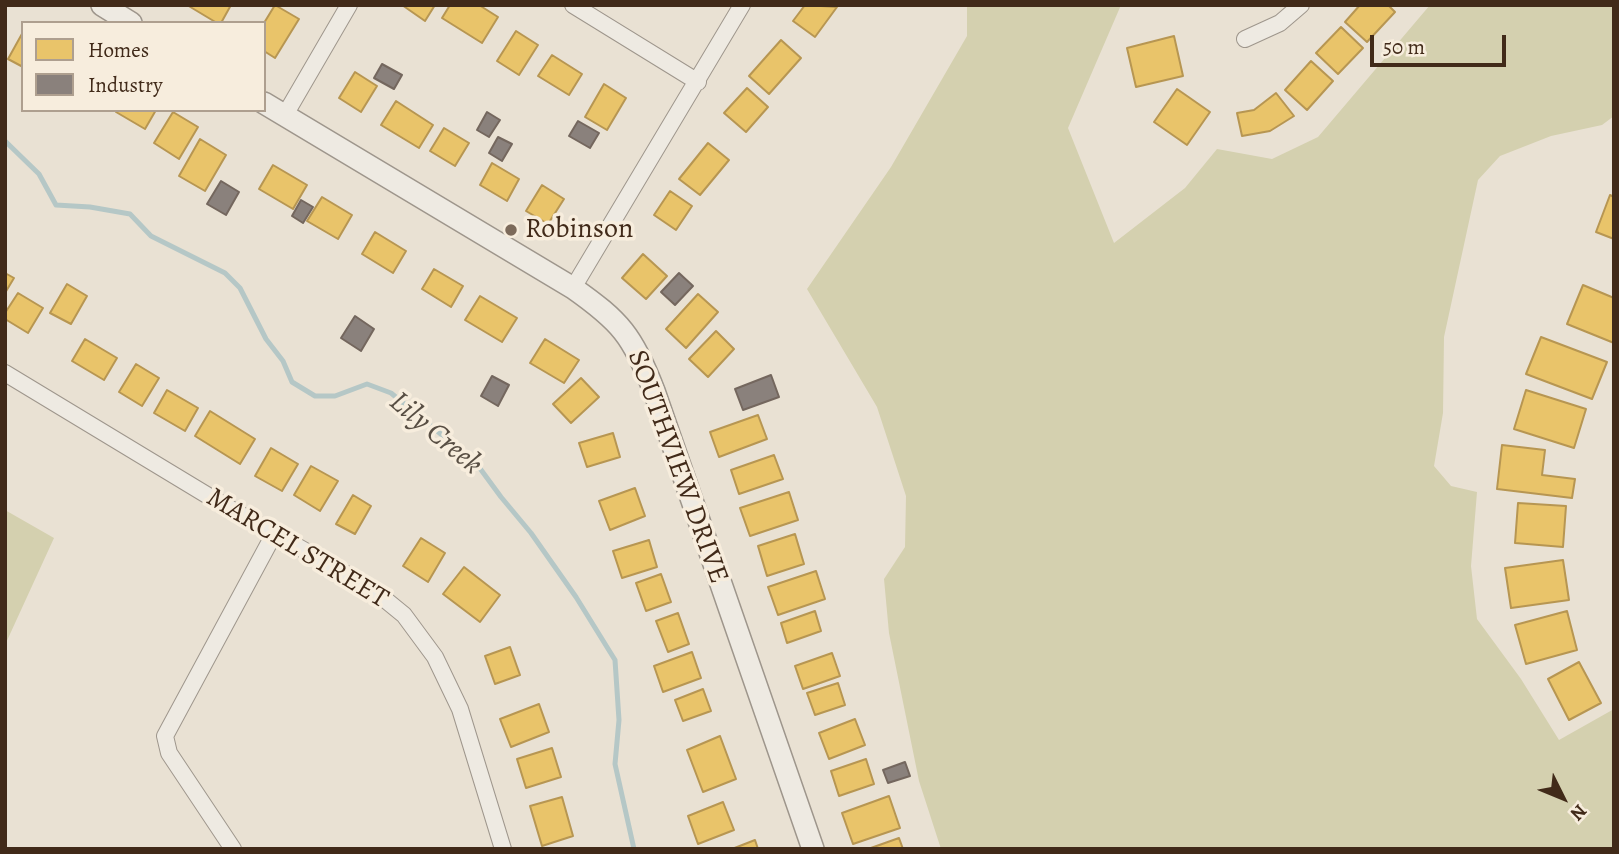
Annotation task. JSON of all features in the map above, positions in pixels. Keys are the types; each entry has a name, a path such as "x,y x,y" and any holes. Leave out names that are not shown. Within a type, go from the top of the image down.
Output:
{"street":[{"path":"102,5 128,21"},
{"path":"285,115 349,5"},
{"path":"573,5 698,82"},
{"path":"573,288 742,5"},
{"path":"1245,39 1280,23 1301,5"},
{"name":"SOUTHVIEW DRIVE","path":"266,104 573,288 599,306 624,330 643,360 813,849"},
{"name":"MARCEL STREET","path":"5,373 274,534 371,587 389,601 417,631 435,657 460,709 503,849"},
{"path":"233,849 169,753 165,736 274,534"}],"shaded area":[{"path":"967,5 1121,5 1068,128 1114,243 1185,188 1217,149 1272,159 1318,137 1430,5 1614,5 1614,116 1602,125 1551,136 1500,156 1478,180 1444,337 1443,413 1434,466 1451,486 1477,492 1471,566 1477,619 1521,679 1559,740 1614,709 1614,849 941,849 919,781 889,633 884,579 905,547 906,496 877,407 807,289 891,167 967,36"},
{"path":"5,510 54,538 5,645"}],"building: Homes":[{"path":"187,5 231,5 222,21 214,21"},
{"path":"275,5 299,19 275,58 266,52 265,21"},
{"path":"402,5 435,5 425,21"},
{"path":"450,5 479,5 498,17 482,43 442,18"},
{"path":"805,5 837,7 815,37 793,21"},
{"path":"1360,5 1388,5 1395,12 1367,42 1345,22"},
{"path":"1341,27 1363,48 1338,74 1316,53"},
{"path":"516,31 538,45 519,75 497,61"},
{"path":"21,36 21,66 8,59"},
{"path":"1174,36 1183,76 1136,87 1127,48"},
{"path":"781,40 801,58 769,94 749,76"},
{"path":"552,55 582,74 569,95 538,76"},
{"path":"1311,61 1333,81 1307,110 1285,90"},
{"path":"355,72 377,86 361,112 339,98"},
{"path":"604,84 626,98 607,130 585,117"},
{"path":"747,88 768,107 746,132 724,113"},
{"path":"1177,89 1210,112 1187,145 1154,122"},
{"path":"1276,93 1294,116 1270,131 1242,136 1237,113 1254,110"},
{"path":"396,101 433,125 419,148 381,125"},
{"path":"116,112 155,112 145,129"},
{"path":"173,112 198,127 179,159 154,143"},
{"path":"444,128 469,143 455,166 430,151"},
{"path":"200,139 226,155 205,191 179,176"},
{"path":"708,143 729,160 700,195 679,179"},
{"path":"492,163 519,179 507,201 480,185"},
{"path":"273,165 307,185 293,209 259,189"},
{"path":"542,185 564,199 548,224 526,211"},
{"path":"670,191 692,206 676,230 654,215"},
{"path":"1610,195 1614,197 1614,239 1596,232"},
{"path":"322,197 352,215 338,239 307,221"},
{"path":"375,232 406,251 393,273 362,254"},
{"path":"643,254 667,276 646,299 622,278"},
{"path":"434,269 463,286 451,307 422,289"},
{"path":"5,273 14,278 5,293"},
{"path":"67,284 87,296 71,324 50,313"},
{"path":"1583,285 1614,298 1614,343 1567,324"},
{"path":"18,293 43,308 28,333 5,319 5,313"},
{"path":"698,294 718,312 686,348 666,329"},
{"path":"480,296 517,318 502,342 465,320"},
{"path":"716,331 734,349 708,377 689,359"},
{"path":"1541,337 1607,362 1592,399 1526,374"},
{"path":"85,339 117,358 104,380 72,361"},
{"path":"545,339 579,360 564,383 530,363"},
{"path":"136,364 159,378 142,406 119,392"},
{"path":"581,378 599,397 571,423 553,404"},
{"path":"167,390 198,408 185,431 154,413"},
{"path":"1526,390 1586,409 1574,448 1514,429"},
{"path":"210,411 255,439 240,464 195,436"},
{"path":"758,415 767,439 719,457 710,432"},
{"path":"613,433 620,457 587,467 579,443"},
{"path":"1502,445 1545,450 1542,475 1575,479 1572,498 1497,489"},
{"path":"271,448 298,464 282,491 255,476"},
{"path":"774,455 783,479 739,494 731,470"},
{"path":"311,466 338,481 320,511 294,495"},
{"path":"635,488 645,516 610,530 599,501"},
{"path":"789,492 798,520 750,536 740,508"},
{"path":"353,495 371,506 355,534 336,524"},
{"path":"1518,503 1566,506 1563,547 1515,543"},
{"path":"795,534 804,564 767,576 758,546"},
{"path":"421,538 445,553 428,582 403,566"},
{"path":"649,540 657,567 622,578 613,551"},
{"path":"1563,560 1569,600 1511,608 1505,568"},
{"path":"464,567 500,595 480,622 443,594"},
{"path":"816,571 825,599 778,615 768,587"},
{"path":"661,574 671,602 646,611 636,583"},
{"path":"815,611 821,631 787,643 781,623"},
{"path":"1567,611 1577,650 1526,664 1515,625"},
{"path":"678,613 689,644 668,652 656,621"},
{"path":"510,647 520,675 495,684 485,656"},
{"path":"692,652 701,678 663,692 654,666"},
{"path":"832,653 840,676 803,689 795,666"},
{"path":"1579,662 1601,703 1569,720 1548,679"},
{"path":"838,683 845,705 815,715 807,693"},
{"path":"703,689 711,711 683,721 675,700"},
{"path":"539,704 549,732 511,747 500,719"},
{"path":"855,719 865,745 829,759 819,733"},
{"path":"720,736 736,779 703,792 687,750"},
{"path":"552,748 561,777 526,788 517,759"},
{"path":"866,759 874,784 839,796 831,771"},
{"path":"889,796 900,828 853,844 842,813"},
{"path":"562,797 573,836 542,846 530,806"},
{"path":"723,802 734,830 698,844 688,816"},
{"path":"899,838 903,849 868,849"},
{"path":"755,840 758,849 732,849"}],"building: Industry":[{"path":"382,64 402,75 394,89 374,78"},
{"path":"487,112 500,120 489,137 477,130"},
{"path":"578,121 599,133 590,148 569,136"},
{"path":"498,137 512,144 502,161 489,153"},
{"path":"221,181 239,192 226,215 207,204"},
{"path":"301,200 313,207 303,223 292,216"},
{"path":"679,273 693,286 675,305 661,292"},
{"path":"355,316 374,329 361,351 341,338"},
{"path":"771,375 779,397 743,410 735,389"},
{"path":"492,376 509,385 498,406 481,396"},
{"path":"905,762 910,776 888,783 883,770"}],"waterway":[{"name":"Lily Creek","path":"5,141 39,174 56,205 90,207 130,214 151,236 225,273 240,288 266,339 283,361 292,382 315,396 335,396 367,384 391,393 476,463 531,533 576,597 615,660 619,720 615,764 634,849"}],"place":[{"name":"Robinson","path":"511,230"}]}
